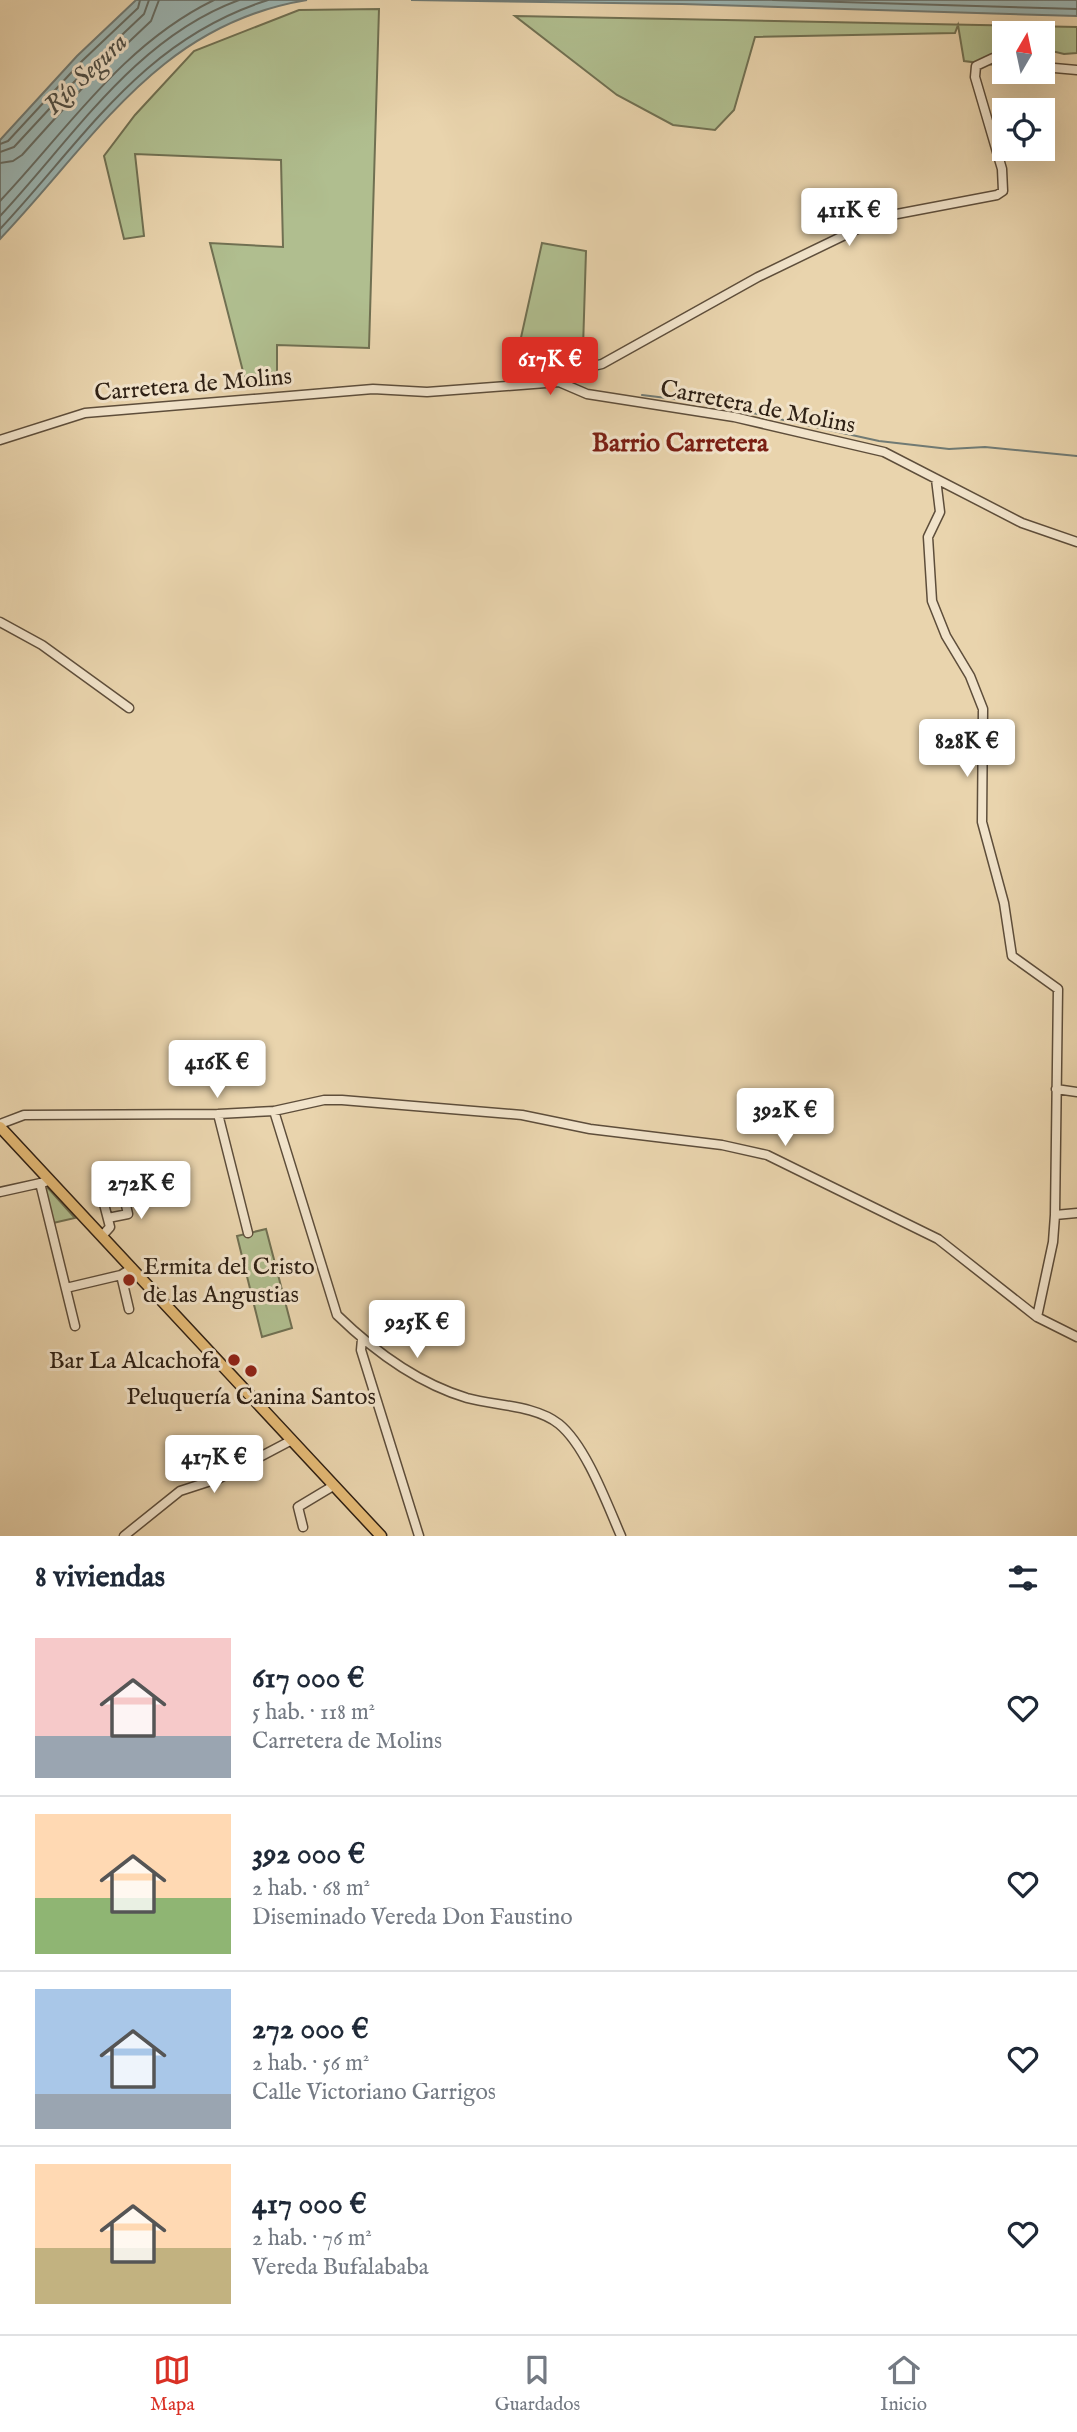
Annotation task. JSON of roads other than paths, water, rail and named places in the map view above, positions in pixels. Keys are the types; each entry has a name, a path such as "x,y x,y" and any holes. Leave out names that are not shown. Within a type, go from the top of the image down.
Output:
{"main road":[{"path":"0,1126 45,1182 102,1236 381,1536"}],"street":[{"path":"559,382 576,370 601,364 758,277 874,221 897,214 998,195 1003,191 1002,169 975,77 976,66 982,61 992,61"},
{"path":"1055,68 1077,70"},
{"name":"Carretera de Molins","path":"0,440 85,412 373,389 427,392 559,382 601,397 724,415 884,452 1022,523 1077,542"},
{"path":"936,479 940,512 928,537 932,601 946,636 970,676 983,709 982,822 1004,903 1012,956 1058,989 1055,1215 1053,1242 1037,1317"},
{"path":"0,622 42,645 129,708"},
{"path":"1056,1089 1077,1092"},
{"path":"0,1126 12,1118 35,1115 218,1114 274,1111 324,1100 442,1107 722,1144 767,1155 938,1239 1037,1317 1077,1337"},
{"path":"274,1111 304,1198 337,1315 362,1339 439,1388 528,1411 558,1424 577,1446 621,1536"},
{"path":"218,1114 248,1233"},
{"path":"0,1192 45,1182 75,1326"},
{"path":"108,1219 128,1214 123,1192"},
{"path":"102,1236 110,1227 104,1204"},
{"path":"1055,1215 1077,1213"},
{"path":"66,1288 121,1275 132,1268"},
{"path":"121,1275 129,1309"},
{"path":"362,1339 360,1350 419,1536"},
{"path":"124,1536 180,1491 220,1478 292,1440"},
{"path":"303,1527 298,1507 333,1486"}],"water":[{"name":"Río Segura","path":"136,0 307,0 255,13 210,33 170,60 100,125 0,239 0,140 77,56"},
{"path":"411,0 1077,0 1077,16 682,4"}],"waterway":[{"path":"642,395 707,403 879,441 949,449 985,447 1077,456"}],"place":[{"name":"Ermita del Cristo de las Angustias","path":"129,1280"},
{"name":"Bar La Alcachofa","path":"234,1360"},
{"name":"Peluquería Canina Santos","path":"251,1371"}],"district":[{"name":"Barrio Carretera","path":"680,442"}]}
